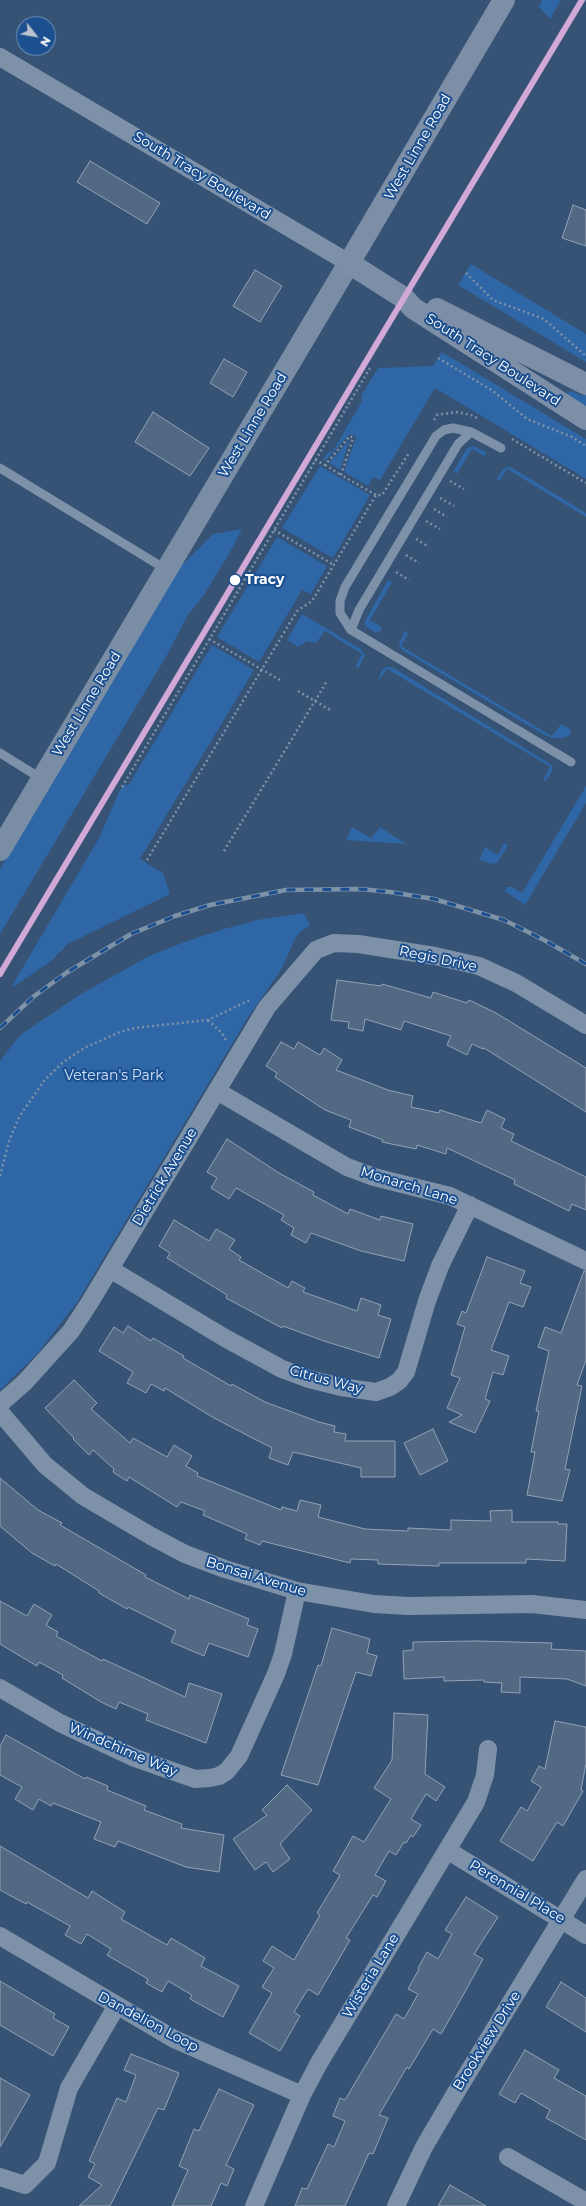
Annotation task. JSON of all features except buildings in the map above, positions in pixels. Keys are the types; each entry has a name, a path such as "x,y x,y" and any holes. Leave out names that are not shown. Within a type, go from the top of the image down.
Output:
{"main road":[{"name":"West Linne Road","path":"349,263 504,0"},
{"name":"South Tracy Boulevard","path":"349,263 404,298 413,308 539,391 586,419"},
{"name":"South Tracy Boulevard","path":"404,298 420,301 586,384"}],"street":[{"name":"South Tracy Boulevard","path":"0,57 349,263"},
{"name":"West Linne Road","path":"0,850 349,263"},
{"name":"Regis Drive","path":"324,946 334,943 358,944 435,956 479,966 516,983 586,1025"},
{"name":"Dietrick Avenue","path":"0,1404 25,1382 71,1331 110,1269 274,996 309,957 324,946"},
{"name":"Monarch Lane","path":"217,1090 347,1167 374,1177 450,1196 586,1261"},
{"name":"Citrus Way","path":"110,1269 225,1338 282,1369 308,1379 341,1387 376,1392 390,1387 399,1381 406,1372 437,1273 470,1205"},
{"name":"Bonsai Avenue","path":"0,1412 45,1465 83,1496 185,1554 232,1572 297,1592 374,1604 408,1606 532,1604 586,1610"},
{"name":"Windchime Way","path":"0,1688 60,1723 135,1758 195,1779 219,1776 227,1771 239,1756 276,1674 283,1654 297,1592"},
{"name":"Wisteria Lane","path":"254,2206 302,2095 476,1802 485,1775 488,1748"},
{"name":"Perennial Place","path":"447,1850 586,1935"},
{"name":"Brookview Drive","path":"396,2206 436,2125 586,1879"},
{"name":"Dandelion Loop","path":"0,1936 116,2007 174,2039 278,2083 302,2095"},
{"path":"0,2178 25,2185 47,2163 68,2088 116,2007"},
{"path":"508,2157 586,2202"}],"lane":[{"path":"502,448 471,432 453,428 444,430 433,441 345,587 340,601 340,613 351,630 571,762"},
{"path":"351,630 359,610 454,450 464,437 471,432"},
{"path":"0,468 167,570"},
{"path":"0,753 42,779"}],"path":[{"path":"466,273 493,300 544,319 586,356"},
{"path":"438,358 493,391 527,419 572,437 586,446"},
{"path":"122,787 370,368"},
{"path":"324,465 350,436 352,438 341,474"},
{"path":"315,460 376,495"},
{"path":"450,481 464,489"},
{"path":"440,498 454,506"},
{"path":"433,509 447,517"},
{"path":"426,521 440,529"},
{"path":"274,530 334,565"},
{"path":"416,539 429,547"},
{"path":"406,555 419,564"},
{"path":"396,572 409,580"},
{"path":"209,639 280,680"},
{"path":"224,851 327,681"},
{"path":"298,691 332,711"},
{"path":"0,1176 9,1141 19,1117 44,1081 62,1063 84,1048 120,1032 135,1028 208,1020 253,999"},
{"path":"208,1020 222,1033 227,1042"}],"green space":[{"path":"542,0 561,0 550,19 539,7"},
{"path":"471,264 586,334 586,362 458,285"},
{"path":"442,352 586,439 586,479 435,388 380,480 373,477 368,486 344,472 356,437 350,434 325,461 323,460 328,452 333,451 362,401 361,396 378,368 433,366"},
{"path":"572,391 581,396 586,393 586,408 566,396 567,393"},
{"path":"350,439 340,470 329,463"},
{"path":"474,446 486,452 486,455 484,456 472,449 457,474 453,472 467,448"},
{"path":"320,466 370,495 333,558 282,528"},
{"path":"506,467 511,467 586,513 586,517 507,469 500,480 498,480 497,478"},
{"path":"242,529 204,595 188,615 167,655 0,934 0,869 180,567 213,534"},
{"path":"277,537 327,566 311,594 302,590 259,662 217,637"},
{"path":"388,580 392,582 370,620 382,627 380,632 376,633 365,626 365,621"},
{"path":"302,614 361,649 365,655 359,667 356,668 356,665 362,654 325,631 316,643 308,641 298,647 287,640"},
{"path":"405,631 408,634 401,646 552,736 561,724 570,729 571,732 569,736 552,738 544,735 402,650 399,646"},
{"path":"212,645 254,670 140,859 163,873 170,894 68,944 50,962 13,987 13,984 99,838 119,792 124,784 128,786"},
{"path":"386,667 392,667 549,763 552,766 552,771 547,780 544,781 544,778 550,767 387,669 378,680 382,670"},
{"path":"586,786 586,803 525,905 505,891 507,887 512,887 522,893"},
{"path":"352,827 371,838 380,827 406,844 346,840"},
{"path":"504,843 508,845 497,863 493,864 479,860 485,847 498,855"},
{"name":"Veteran's Park","path":"304,913 310,926 301,931 295,939 281,970 247,1019 76,1304 37,1354 0,1390 0,1061 20,1035 81,994 149,956 187,941 224,929 257,920"}],"railway":[{"path":"0,1028 33,997 66,973 131,934 175,916 210,905 286,890 360,889 434,899 504,920 544,940 586,964"}],"transit line":[{"path":"0,974 582,0"}],"place":[{"name":"Tracy","path":"235,580"}]}
